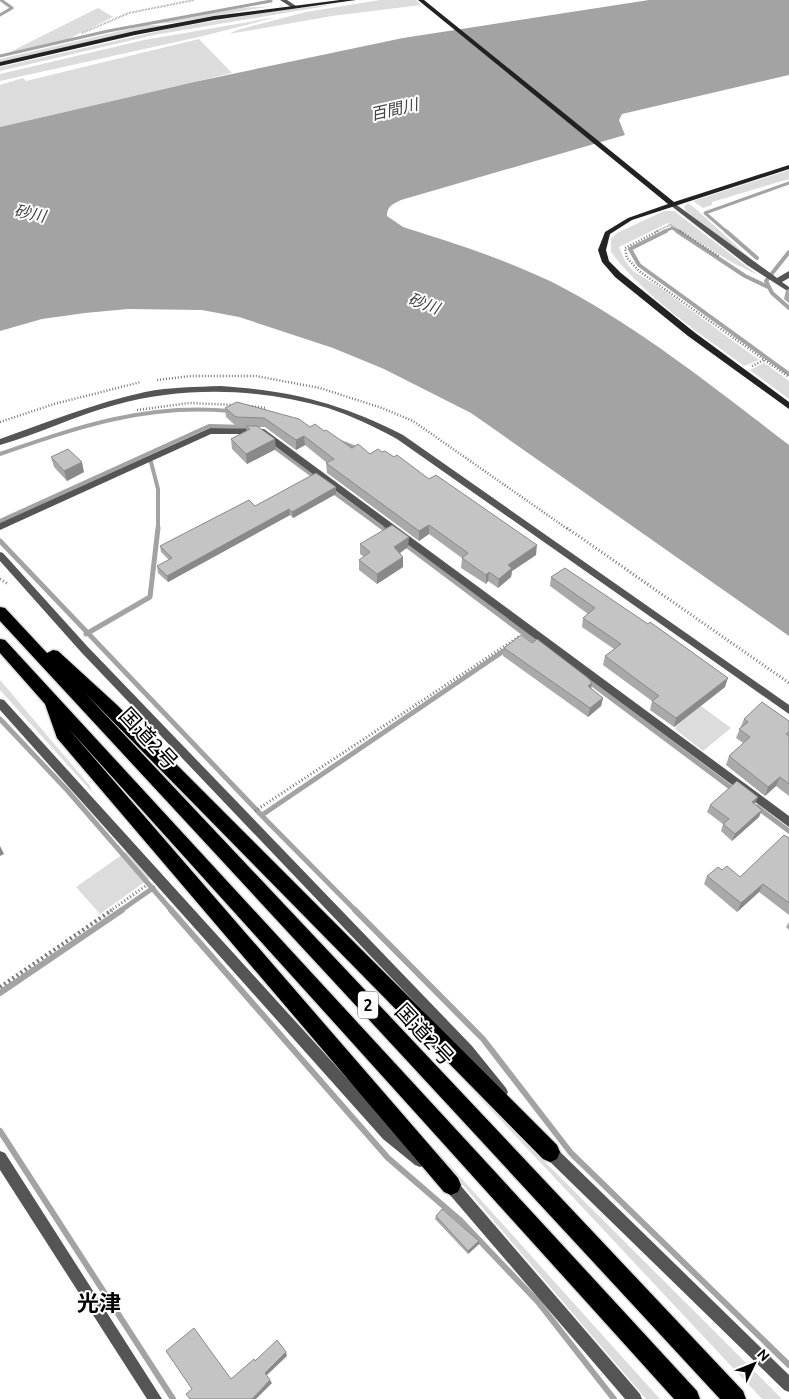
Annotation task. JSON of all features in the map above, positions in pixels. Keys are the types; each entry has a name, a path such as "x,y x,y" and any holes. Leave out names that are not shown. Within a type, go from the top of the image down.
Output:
{"highway":[{"path":"0,607 112,709 550,1152"},
{"name":"国道2号","path":"0,612 735,1399"},
{"name":"2","path":"0,644 689,1399"},
{"path":"50,699 62,734 451,1185"}],"street":[{"path":"283,0 293,6"},
{"path":"0,64 134,33 293,6 353,0"},
{"path":"421,0 672,204 789,290"},
{"path":"789,167 630,219 607,232 602,250 606,262 640,294 789,406"},
{"path":"773,278 786,277 789,273"},
{"path":"0,442 111,403 171,392 233,389 264,392 322,403 381,426 400,437 789,710"},
{"path":"0,527 210,431 261,431 789,822"},
{"path":"0,555 84,649 468,1050 550,1152 789,1385"},
{"path":"0,702 388,1134 451,1185 635,1399"},
{"path":"0,1158 155,1399"}],"path":[{"path":"80,34 129,13 194,0"},
{"path":"726,260 670,225 625,248 624,252 639,271 789,377"},
{"path":"756,364 764,360"},
{"path":"155,407 189,404 266,408"},
{"path":"444,442 789,683"},
{"path":"259,808 264,808 522,635"},
{"path":"0,987 147,885"}],"shaded area":[{"path":"380,0 416,0 421,5 332,16 229,34 237,30 306,12"},
{"path":"338,4 154,35 0,71 0,67 172,28 280,10"},
{"path":"272,6 172,23 149,24 241,8"},
{"path":"98,8 113,17 68,39 8,53"},
{"path":"277,17 203,36 0,81 0,74 144,40"},
{"path":"146,25 165,25 0,62 0,59"},
{"path":"199,39 232,73 0,127 0,85 23,78 26,81"},
{"path":"789,170 789,179 712,202 712,205 703,208 693,201"},
{"path":"688,203 755,263 686,211 684,207"},
{"path":"664,211 674,211 758,275 733,263 668,223 619,247 625,261 633,271 662,289 759,360 744,366 673,314 640,285 611,252 611,239 617,233"},
{"path":"764,363 789,381 789,399 750,370"},
{"path":"0,680 90,786 92,792 0,690"},
{"path":"701,706 731,728 703,751 675,729 676,726"},
{"path":"126,852 150,878 100,914 76,887"},
{"path":"464,1081 782,1399 762,1399"},
{"path":"435,1149 660,1399 646,1399 433,1150"}],"water":[{"path":"649,0 789,0 789,75 622,114 619,120 625,135 401,200 389,208 387,216 403,227 460,245 516,266 584,299 674,358 789,445 789,636 471,413 384,369 333,348 239,317 202,310 128,309 85,313 42,319 0,331 0,127 194,82 403,38"}],"building":[{"path":"237,402 299,419 310,427 315,424 352,448 358,444 370,454 378,449 394,457 397,455 429,479 436,475 537,545 508,565 512,568 499,579 489,572 486,575 462,558 468,553 429,525 419,531 326,463 334,459 304,436 296,440 264,418 236,417 225,408"},
{"path":"246,426 257,426 275,439 246,454 231,439 250,429"},
{"path":"68,449 82,462 64,471 51,457"},
{"path":"316,473 336,487 292,512 289,509 167,576 157,566 172,558 160,546 249,500 255,506"},
{"path":"392,525 409,537 394,547 403,557 377,574 359,560 370,552 360,544"},
{"path":"565,568 648,624 650,622 728,678 676,718 652,701 659,696 605,656 621,644 583,618 595,608 551,577"},
{"path":"521,635 532,643 537,639 588,678 592,683 588,686 603,698 590,708 504,648"},
{"path":"762,702 789,721 789,732 786,734 789,736 789,784 780,777 768,787 729,756 750,737 739,729 748,722 744,719"},
{"path":"737,781 758,797 752,802 762,810 735,834 723,824 729,819 710,805"},
{"path":"784,835 789,838 789,903 763,884 741,903 707,876 718,867 722,870 727,866 740,877"},
{"path":"442,1209 479,1241 468,1251 436,1216"},
{"path":"194,1328 231,1379 254,1359 255,1361 277,1340 286,1352 265,1373 270,1380 252,1399 190,1399 186,1394 192,1389 166,1351"}],"waterway":[{"path":"0,15 12,8 1,0"},
{"path":"0,56 108,31 271,1"},
{"path":"727,232 705,213 789,183"},
{"path":"663,232 672,228 679,232"},
{"path":"666,231 630,249 639,265 789,374"},
{"path":"677,231 745,276 768,287"},
{"path":"726,231 757,258"},
{"path":"789,252 766,281 772,293 789,308"},
{"path":"0,454 85,426 113,419 141,414 199,409 230,411"},
{"path":"0,521 209,426 247,427 251,430"},
{"path":"341,442 359,449"},
{"path":"270,444 316,478"},
{"path":"151,462 158,489 158,528"},
{"path":"332,491 385,530"},
{"path":"88,633 150,597 158,528"},
{"path":"384,528 390,533"},
{"path":"0,541 88,633"},
{"path":"405,544 538,644"},
{"path":"88,633 268,822 356,911"},
{"path":"262,815 508,648"},
{"path":"587,680 734,790"},
{"path":"0,719 67,790 152,888"},
{"path":"757,807 789,831"},
{"path":"120,911 152,888"},
{"path":"152,888 172,911"},
{"path":"0,993 122,910"},
{"path":"171,910 388,1158 461,1221 538,1302 614,1399"},
{"path":"355,910 483,1039 571,1153 789,1365"},
{"path":"0,1131 173,1399"}],"district":[{"name":"光津","path":"99,1302"}],"water label":[{"name":"百間川","path":"394,109"},
{"name":"砂川","path":"30,213"},
{"name":"砂川","path":"424,303"}]}
